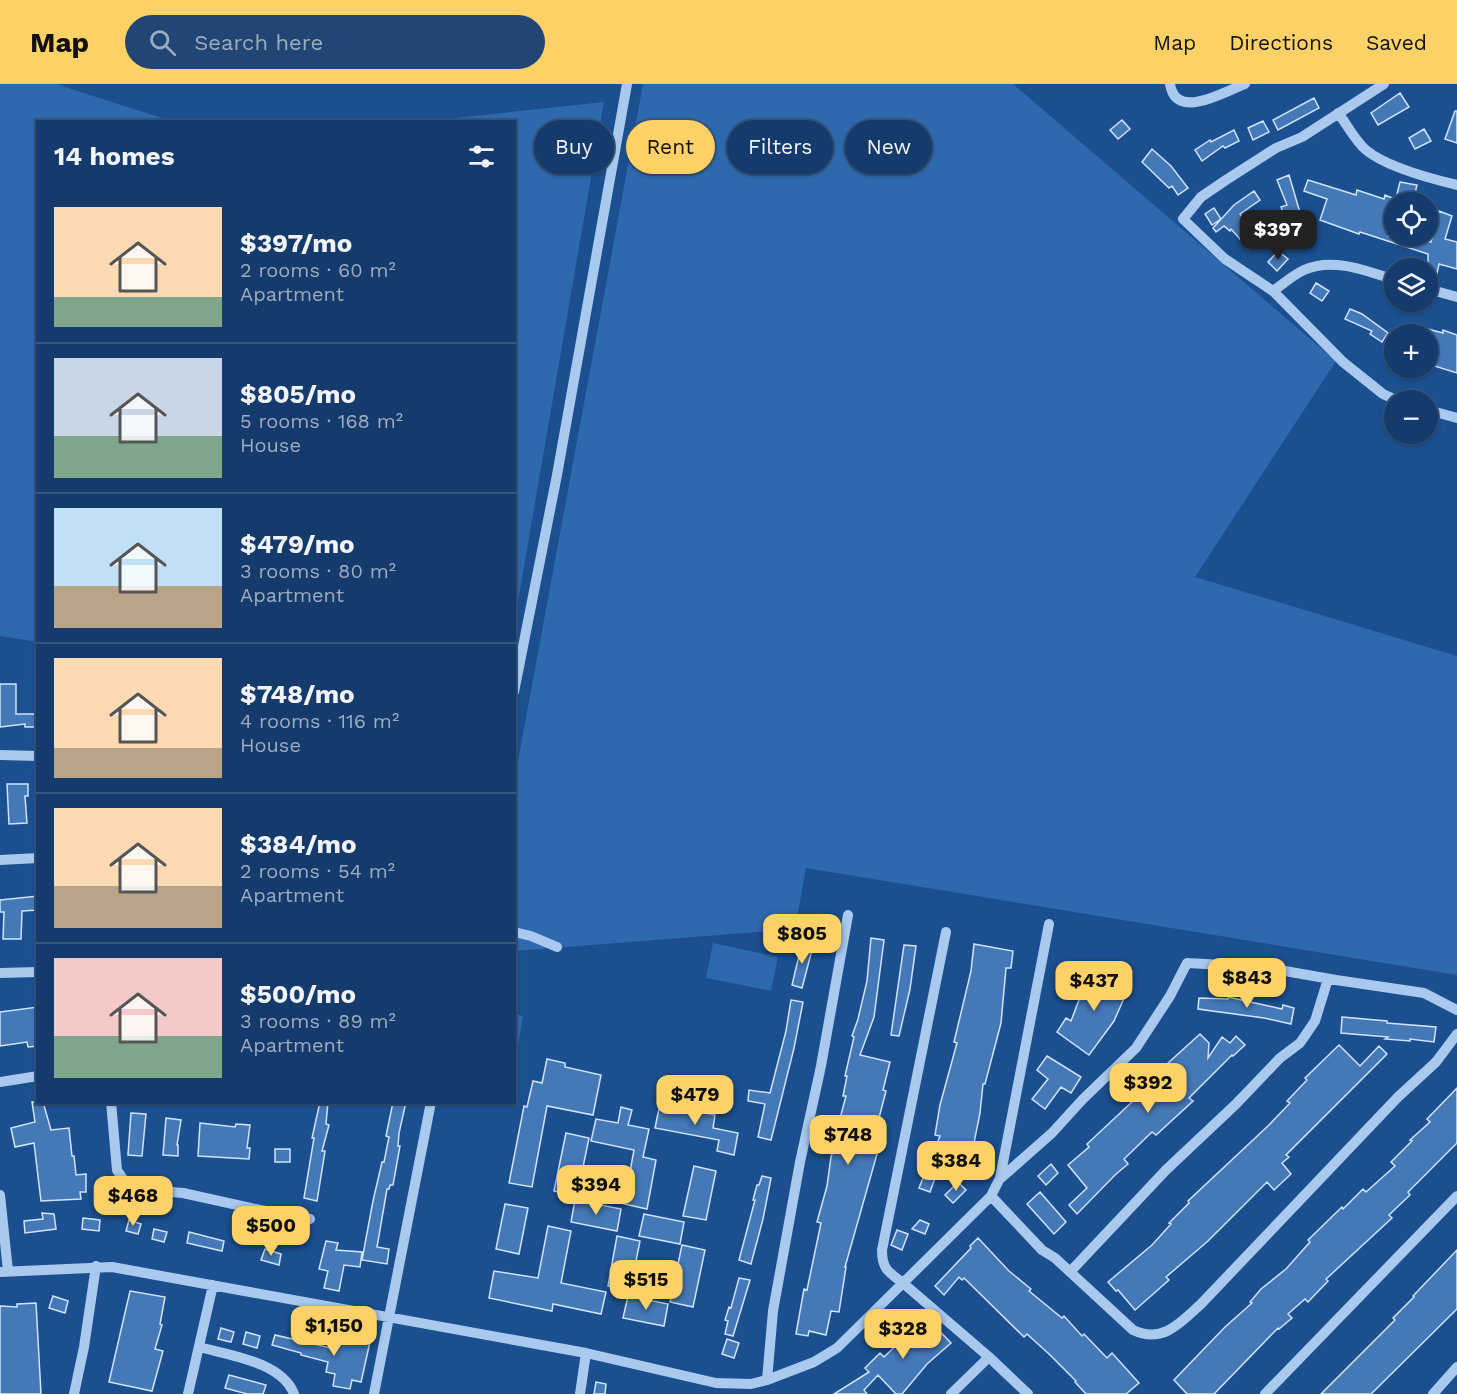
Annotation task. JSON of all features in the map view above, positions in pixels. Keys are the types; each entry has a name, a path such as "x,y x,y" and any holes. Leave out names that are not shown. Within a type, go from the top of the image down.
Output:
{"street":[{"path":"516,682 567,417 627,84"},
{"path":"1170,84 1174,98 1180,102 1191,103 1245,84"},
{"path":"1384,84 1302,137 1276,148 1218,185 1202,197 1183,219 1225,259 1273,291 1343,362 1384,394"},
{"path":"1338,113 1364,149 1382,160 1457,184"},
{"path":"1273,291 1304,270 1324,265 1356,268 1384,277"},
{"path":"1438,292 1457,297"},
{"path":"1438,413 1457,418"},
{"path":"0,755 36,756"},
{"path":"0,860 36,858"},
{"path":"767,1380 773,1311 848,915"},
{"path":"0,1195 4,1271 112,1267 586,1353 716,1383 751,1384 767,1380 814,1362 837,1348 991,1196 1000,1178 1048,924"},
{"path":"516,932 557,947"},
{"path":"946,932 882,1250 882,1261 888,1272 989,1357 1028,1394"},
{"path":"1000,1178 1052,1133 1083,1099 1136,1048 1170,996 1187,963 1263,967 1424,993 1457,1010"},
{"path":"0,973 36,972"},
{"path":"1070,1272 1175,1161 1280,1059 1300,1043 1315,1021 1328,979"},
{"path":"991,1196 1042,1250 1070,1272 1133,1330 1144,1336 1160,1335 1167,1332 1201,1304 1398,1097 1436,1062 1457,1034"},
{"path":"0,1082 36,1076"},
{"path":"111,1104 117,1170 127,1185 135,1189 183,1193 260,1210 310,1218"},
{"path":"374,1394 431,1104"},
{"path":"1264,1394 1457,1196"},
{"path":"74,1394 84,1347 96,1266"},
{"path":"188,1394 213,1285"},
{"path":"199,1347 253,1362 278,1373 290,1384 294,1394"},
{"path":"580,1394 586,1353"},
{"path":"951,1394 989,1357"},
{"path":"1433,1394 1457,1367"}],"shaded area":[{"path":"0,84 56,84 168,120 36,120 36,642 0,636"},
{"path":"643,84 1013,84 1336,361 1195,577 1457,656 1457,975 806,868 795,929 516,951 516,772 626,174 715,174 715,120 636,120"},
{"path":"604,102 601,120 534,120 534,174 592,174 516,613 516,120 437,120"},
{"path":"713,943 778,957 771,991 706,978"},
{"path":"516,1014 523,1016 516,1057"}],"building":[{"path":"1400,93 1409,107 1378,125 1371,113"},
{"path":"1314,98 1319,108 1278,130 1273,120"},
{"path":"1455,111 1457,111 1457,143 1445,139"},
{"path":"1122,120 1130,129 1118,139 1110,130"},
{"path":"1263,121 1269,132 1253,140 1248,128"},
{"path":"1424,129 1431,141 1415,149 1409,138"},
{"path":"1234,130 1239,141 1225,148 1223,146 1202,161 1195,150 1210,140 1211,142"},
{"path":"1152,149 1171,166 1188,188 1178,195 1172,186 1169,188 1142,162"},
{"path":"1289,175 1303,223 1292,227 1289,217 1285,218 1281,207 1287,205 1277,180"},
{"path":"1308,180 1356,195 1357,190 1384,199 1384,240 1360,232 1359,234 1320,220 1327,199 1304,191"},
{"path":"1400,182 1417,185 1415,192 1398,192"},
{"path":"1254,191 1260,200 1240,214 1261,236 1248,248 1231,229 1230,231 1224,226 1216,232 1213,228 1234,205"},
{"path":"1214,208 1221,219 1212,225 1205,214"},
{"path":"1439,211 1452,216 1445,239 1457,242 1457,269 1439,264 1438,269 1438,258 1428,258 1428,254 1403,246 1438,246"},
{"path":"1278,251 1288,259 1277,271 1268,262"},
{"path":"1316,283 1329,291 1322,301 1310,293"},
{"path":"1350,309 1362,314 1384,330 1384,339 1382,342 1370,334 1372,331 1345,319"},
{"path":"1443,330 1457,335 1457,373 1438,367 1438,332 1443,333"},
{"path":"0,684 16,684 16,714 36,714 36,727 25,727 25,724 0,727"},
{"path":"7,784 28,784 28,796 25,796 27,823 9,824"},
{"path":"36,896 36,910 22,911 21,939 3,939 4,912 0,912 0,900"},
{"path":"871,938 884,940 874,1017 860,1055 890,1062 878,1122 881,1122 877,1146 879,1147 845,1267 839,1312 831,1311 826,1335 809,1331 808,1336 796,1334 804,1289 807,1290 821,1223 817,1222 827,1186 831,1157 841,1127 838,1126 846,1096 843,1096 847,1076 845,1076 854,1037 852,1036 867,981"},
{"path":"802,943 813,946 802,988 792,985"},
{"path":"974,944 1013,951 1011,968 1006,968 1001,1023 985,1084 983,1084 980,1113 966,1172 939,1167 930,1192 919,1188 940,1136 935,1135 940,1105 957,1043 954,1042 971,971"},
{"path":"904,945 916,946 910,989 899,1036 891,1035"},
{"path":"1090,971 1129,987 1114,1021 1089,1055 1057,1032 1066,1018 1071,1021"},
{"path":"1228,997 1282,1009 1283,1005 1294,1008 1291,1024 1198,1009 1199,998 1228,999"},
{"path":"791,1000 803,1002 771,1140 758,1137 765,1104 748,1101 749,1090 770,1093 786,1031"},
{"path":"36,1007 36,1046 28,1047 27,1042 0,1046 0,1012"},
{"path":"1342,1017 1436,1027 1434,1042 1341,1033"},
{"path":"1200,1034 1209,1043 1208,1058 1222,1037 1230,1043 1236,1036 1245,1045 1189,1098 1193,1101 1156,1135 1152,1132 1124,1159 1128,1164 1077,1214 1069,1205 1087,1188 1068,1165 1149,1086 1146,1083"},
{"path":"1339,1045 1360,1066 1379,1046 1387,1054 1286,1155 1289,1157 1282,1163 1291,1174 1274,1190 1267,1182 1208,1241 1166,1277 1169,1280 1135,1310 1108,1282 1152,1245 1189,1203 1188,1201 1269,1125 1290,1103 1287,1101 1307,1080 1305,1078"},
{"path":"1047,1056 1081,1077 1071,1093 1061,1087 1045,1109 1032,1099 1048,1079 1037,1070"},
{"path":"547,1059 565,1063 565,1067 601,1075 593,1115 547,1106 532,1187 509,1183 524,1106 527,1107 533,1081 542,1083"},
{"path":"1457,1088 1457,1143 1408,1192 1410,1195 1389,1215 1392,1218 1326,1279 1328,1281 1308,1302 1305,1299 1288,1314 1292,1318 1278,1328 1214,1394 1187,1394 1174,1380 1225,1327 1252,1303 1250,1302 1261,1289 1286,1269 1310,1242 1308,1240 1342,1207 1343,1209 1363,1189 1366,1192 1395,1166 1391,1162 1430,1122 1427,1119"},
{"path":"32,1102 44,1104 51,1130 69,1128 76,1175 86,1174 86,1192 80,1192 81,1199 41,1201 34,1143 15,1147 11,1128 35,1122"},
{"path":"320,1104 328,1104 326,1124 329,1125 322,1151 325,1151 317,1201 304,1198 314,1138 312,1138"},
{"path":"393,1104 406,1104 399,1133 398,1146 400,1146 393,1185 387,1189 377,1247 389,1249 387,1264 362,1260 373,1201 389,1137 386,1136"},
{"path":"660,1104 715,1115 713,1128 738,1133 734,1155 717,1151 719,1140 655,1128"},
{"path":"621,1107 632,1110 628,1125 649,1129 643,1157 656,1160 647,1209 624,1204 634,1150 591,1141 596,1119 618,1123"},
{"path":"131,1113 146,1114 142,1156 128,1155"},
{"path":"166,1118 181,1120 177,1145 178,1156 163,1155"},
{"path":"200,1123 235,1127 236,1124 250,1125 247,1148 250,1148 249,1159 198,1156"},
{"path":"566,1133 589,1138 577,1196 554,1191"},
{"path":"275,1149 290,1149 290,1162 275,1162"},
{"path":"1051,1164 1058,1173 1046,1185 1038,1176"},
{"path":"694,1166 716,1171 706,1220 683,1216"},
{"path":"762,1176 771,1178 751,1264 739,1260 757,1185"},
{"path":"958,1182 966,1190 953,1203 945,1195"},
{"path":"1040,1192 1066,1222 1054,1234 1027,1204"},
{"path":"575,1200 621,1209 617,1231 571,1222"},
{"path":"505,1204 528,1208 519,1254 496,1249"},
{"path":"42,1213 54,1214 56,1229 25,1233 24,1221 43,1219"},
{"path":"644,1214 684,1222 680,1244 639,1236"},
{"path":"83,1218 100,1220 99,1231 82,1229"},
{"path":"129,1220 141,1224 138,1234 126,1231"},
{"path":"920,1220 929,1224 925,1234 912,1229"},
{"path":"548,1226 571,1231 561,1283 606,1292 601,1314 553,1304 552,1311 489,1298 494,1271 538,1278"},
{"path":"154,1229 167,1232 164,1242 152,1239"},
{"path":"897,1230 908,1234 902,1250 891,1245"},
{"path":"189,1232 224,1241 222,1251 187,1243"},
{"path":"617,1236 640,1241 630,1291 608,1286"},
{"path":"978,1238 1009,1271 1031,1289 1029,1291 1062,1318 1064,1316 1107,1358 1112,1353 1139,1383 1126,1394 1086,1394 1049,1354 1027,1334 1024,1337 964,1278 962,1280 959,1277 944,1295 935,1286"},
{"path":"326,1241 338,1243 336,1250 362,1252 360,1267 344,1265 339,1291 324,1288 328,1271 319,1269"},
{"path":"682,1245 705,1250 693,1307 670,1302"},
{"path":"265,1249 281,1254 279,1265 261,1260"},
{"path":"1457,1250 1457,1309 1371,1394 1321,1394 1395,1320 1393,1318"},
{"path":"739,1278 750,1280 733,1336 725,1334 728,1321 725,1320 729,1307 731,1308"},
{"path":"130,1291 165,1297 160,1324 162,1325 155,1349 163,1351 152,1391 109,1382"},
{"path":"53,1296 68,1301 65,1313 49,1308"},
{"path":"628,1296 668,1304 664,1326 623,1318"},
{"path":"36,1303 41,1394 0,1394 0,1306 17,1307 17,1304"},
{"path":"926,1317 951,1343 927,1364 902,1394 896,1394 878,1375 864,1390 867,1394 834,1394 869,1372 865,1368 880,1353 884,1357"},
{"path":"221,1328 234,1332 231,1342 218,1339"},
{"path":"246,1332 260,1336 257,1348 243,1344"},
{"path":"336,1334 370,1342 361,1382 352,1380 350,1389 333,1386 335,1374 326,1372 328,1362 272,1345 275,1335 331,1348"},
{"path":"727,1339 739,1343 734,1358 722,1354"},
{"path":"229,1375 266,1385 263,1394 247,1394 225,1388"},
{"path":"596,1382 606,1384 605,1394 594,1394"}]}
